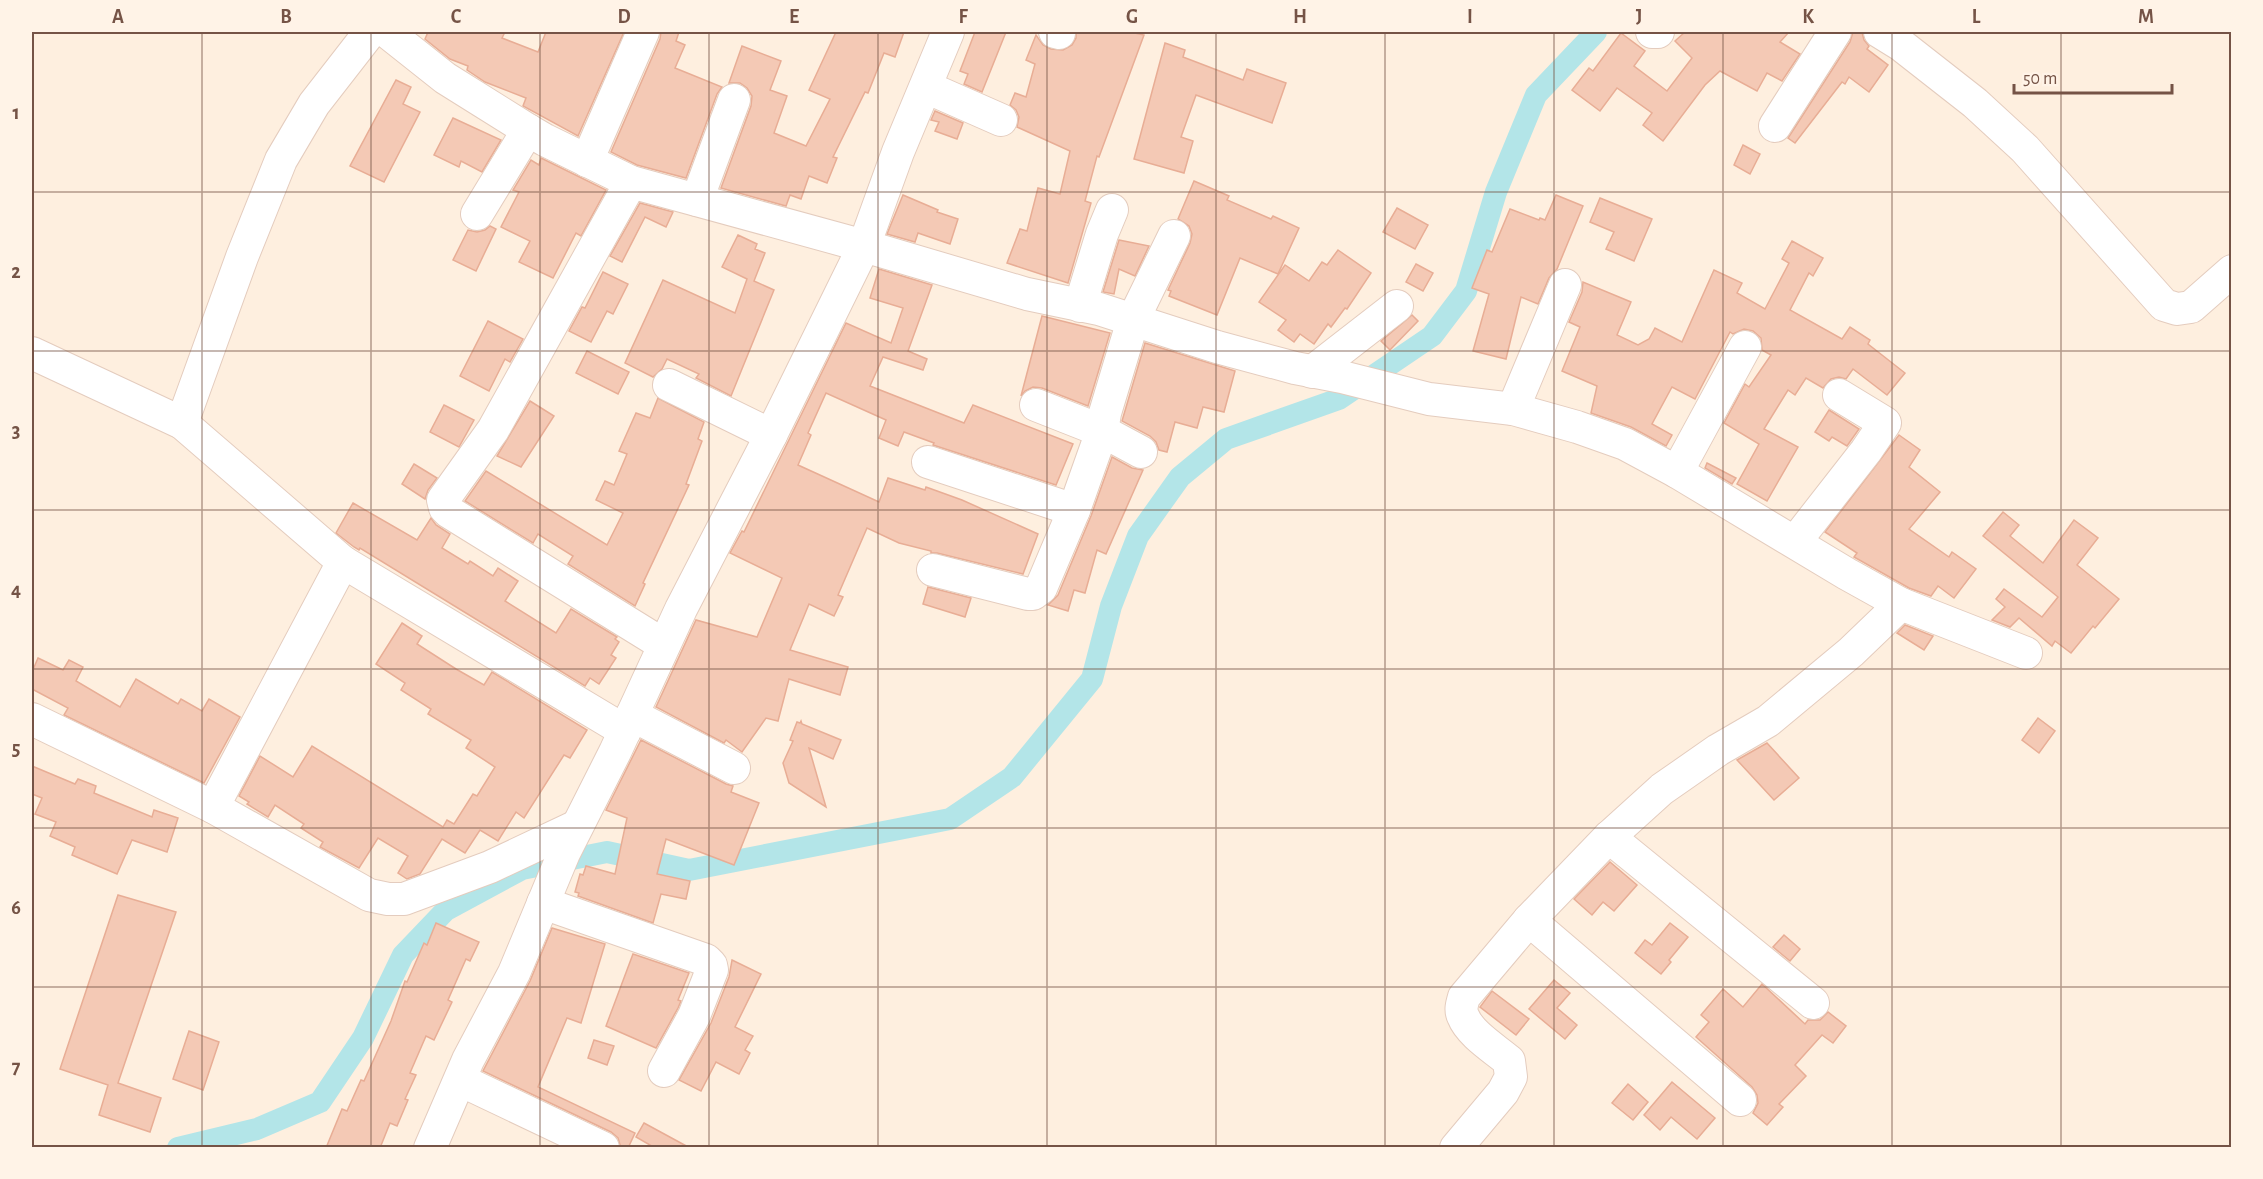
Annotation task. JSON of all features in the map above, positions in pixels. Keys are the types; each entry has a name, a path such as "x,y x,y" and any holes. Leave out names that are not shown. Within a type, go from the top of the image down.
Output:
{"street":[{"path":"182,423 242,257 281,160 314,104 370,32"},
{"path":"387,32 446,78 528,130 631,182 864,246 1016,291 1133,320 1217,347 1312,372 1342,377 1429,399 1513,409 1577,427 1625,444 1677,472 1901,604 2026,653"},
{"path":"587,161 643,32"},
{"path":"430,1148 460,1080 514,973 564,853 629,723 664,645 864,246 898,152 926,87 946,32"},
{"path":"1652,32 1658,32"},
{"path":"1775,126 1835,32"},
{"path":"1881,32 1975,103 2025,148 2164,305 2177,309 2191,307 2232,271"},
{"path":"926,87 1001,120"},
{"path":"697,200 734,100"},
{"path":"477,214 528,130"},
{"path":"631,182 493,430 443,500 449,512 664,645"},
{"path":"1080,306 1102,234 1112,210"},
{"path":"933,570 1034,594 1041,588 1074,510 1101,431 1133,320 1174,236"},
{"path":"1513,409 1565,285"},
{"path":"1312,372 1397,306"},
{"path":"1677,472 1745,347"},
{"path":"32,353 182,423 343,562 629,723 734,768"},
{"path":"669,385 771,435"},
{"path":"1795,542 1884,423 1839,395"},
{"path":"1036,405 1101,431 1141,452"},
{"path":"928,462 1074,510"},
{"path":"213,807 343,562"},
{"path":"1456,1148 1503,1092 1511,1077 1509,1061 1473,1031 1463,1018 1461,1009 1464,997 1529,920 1609,837 1662,789 1718,750 1768,721 1851,652 1901,604"},
{"path":"32,719 213,807 369,895 388,899 404,899 490,867 577,826"},
{"path":"1609,837 1813,1003"},
{"path":"546,895 706,960 711,965 712,969 694,1016 664,1071"},
{"path":"1529,920 1740,1100"},
{"path":"460,1080 603,1148"}],"building":[{"path":"428,32 505,32 502,38 538,52 546,32 624,32 578,136 523,106 526,98 485,82 467,70 468,66 450,59 425,39"},
{"path":"661,32 679,32 676,41 685,45 675,68 722,87 717,94 686,178 637,165 611,152"},
{"path":"836,32 904,32 895,57 884,53 868,93 865,92 833,157 837,158 827,183 809,176 801,199 790,195 786,206 721,188 751,106 752,96 747,88 740,83 729,83 742,46 781,61 770,90 787,96 774,133 806,146 830,99 809,90"},
{"path":"975,32 1006,32 982,92 964,84 968,74 960,71"},
{"path":"1076,32 1130,32 1144,35 1099,157 1097,156 1085,201 1091,203 1068,283 1007,263 1020,229 1027,231 1038,188 1060,194 1070,151 1017,127 1019,117 1010,105 1015,93 1026,97 1035,64 1026,60 1036,35 1043,45 1051,49 1063,50 1072,45"},
{"path":"1685,32 1789,32 1780,42 1800,54 1782,81 1767,73 1757,91 1720,71 1705,85 1663,141 1643,125 1652,113 1617,88 1600,111 1572,90 1589,68 1593,71 1621,33 1645,51 1634,66 1667,91 1692,58 1675,41"},
{"path":"1853,32 1862,32 1869,46 1867,49 1888,65 1869,92 1849,77 1845,84 1842,82 1795,143 1788,138 1850,42"},
{"path":"1165,43 1185,50 1183,57 1243,80 1247,69 1286,83 1272,123 1196,95 1181,137 1193,141 1184,173 1134,159"},
{"path":"396,80 411,87 403,104 420,112 384,182 350,166"},
{"path":"935,111 963,123 957,139 935,131 939,122 931,120"},
{"path":"453,118 501,140 482,172 461,161 459,167 434,155"},
{"path":"1743,145 1760,154 1750,174 1734,165"},
{"path":"541,158 606,190 581,236 576,233 553,278 519,262 530,241 501,227 519,192 513,190 531,160 539,165"},
{"path":"1194,181 1229,196 1227,200 1299,228 1278,274 1240,258 1217,315 1169,296 1171,291 1168,290 1192,234 1189,226 1178,219"},
{"path":"903,195 938,210 937,212 958,219 950,244 918,233 915,242 887,234"},
{"path":"1556,195 1583,206 1557,269 1549,278 1538,304 1521,297 1506,359 1473,351 1489,294 1472,288 1487,250 1492,252 1510,209 1545,220"},
{"path":"1600,198 1652,219 1634,261 1606,249 1614,232 1590,222"},
{"path":"640,203 673,212 666,227 645,217 622,262 610,256"},
{"path":"1397,208 1428,225 1415,249 1383,232"},
{"path":"490,226 496,229 476,271 453,260 468,230 477,232"},
{"path":"738,235 757,244 755,249 765,253 754,281 774,290 731,396 696,378 699,374 667,359 662,369 653,377 625,363 663,280 735,313 747,279 722,267"},
{"path":"1119,240 1149,246 1135,276 1119,269 1114,294 1103,292"},
{"path":"1792,241 1823,258 1813,276 1809,273 1790,310 1842,339 1850,327 1870,340 1868,344 1905,373 1887,395 1853,369 1846,379 1839,377 1831,379 1823,388 1806,378 1795,395 1788,390 1764,429 1798,447 1767,501 1737,484 1759,444 1724,423 1745,384 1749,387 1771,355 1762,350 1761,338 1753,331 1744,329 1733,334 1730,332 1695,399 1672,387 1652,424 1672,435 1666,446 1631,427 1591,413 1597,386 1562,371 1580,327 1569,322 1582,292 1583,282 1631,302 1617,335 1638,345 1649,339 1655,328 1682,342 1714,270 1742,283 1737,293 1765,309 1789,263 1782,259"},
{"path":"1338,250 1371,273 1347,309 1345,308 1331,327 1328,324 1314,344 1300,334 1294,342 1278,330 1286,320 1259,302 1285,265 1309,281 1322,262 1327,265"},
{"path":"1416,264 1433,273 1423,291 1406,282"},
{"path":"879,269 932,285 908,351 927,359 923,370 883,357 870,386 964,423 973,405 1073,444 1056,485 933,445 934,443 904,432 898,446 879,438 886,420 826,393 808,433 811,435 798,465 879,502 888,478 925,490 926,487 962,500 1038,534 1023,574 931,553 931,551 899,543 867,528 838,595 843,597 834,616 809,604 790,650 848,667 840,695 789,679 778,721 766,718 742,752 726,740 724,743 656,707 696,620 757,637 782,578 730,553 742,531 744,532 846,323 891,343 903,308 870,298"},
{"path":"603,272 628,284 613,314 607,311 591,342 569,331 582,307 585,308"},
{"path":"1412,315 1418,321 1390,350 1381,341"},
{"path":"1042,316 1110,333 1088,406 1042,388 1033,387 1021,396"},
{"path":"488,321 523,339 510,362 505,359 489,391 460,376"},
{"path":"1145,343 1235,371 1224,412 1203,407 1197,428 1175,422 1167,452 1159,450 1156,442 1150,436 1122,421"},
{"path":"587,351 629,372 618,394 576,373"},
{"path":"658,398 704,422 698,439 702,441 686,484 689,485 643,583 645,584 635,606 568,564 573,556 538,534 533,543 465,501 486,471 607,545 623,513 596,500 605,481 614,485 627,454 619,451 636,413 650,418"},
{"path":"530,401 554,416 521,467 497,456"},
{"path":"444,405 474,420 459,447 430,432"},
{"path":"1829,410 1859,429 1847,446 1832,437 1829,441 1815,432"},
{"path":"1899,435 1920,450 1909,467 1940,492 1909,529 1949,557 1952,552 1976,569 1954,598 1938,586 1931,596 1909,588 1854,557 1857,553 1825,532"},
{"path":"1112,457 1132,468 1143,470 1106,554 1097,550 1085,593 1074,590 1068,611 1048,605 1058,595 1091,516"},
{"path":"1707,463 1736,478 1732,484 1705,468"},
{"path":"414,464 437,478 428,490 425,499 402,484"},
{"path":"353,503 417,540 431,518 436,525 450,534 442,548 468,564 470,561 493,576 498,568 518,581 505,601 556,633 571,609 617,637 615,639 619,642 611,655 616,658 599,684 590,678 585,686 360,548 359,550 354,547 336,533"},
{"path":"2003,512 2019,525 2010,536 2043,563 2074,520 2098,538 2077,565 2119,599 2071,653 2055,641 2052,646 2019,618 2010,627 1992,620 2005,607 1996,599 2004,589 2042,617 2058,597 1983,536"},
{"path":"928,587 971,598 965,617 923,604"},
{"path":"402,623 422,636 417,644 456,669 484,685 492,672 587,730 570,758 564,755 524,818 516,812 498,841 480,830 465,853 442,839 420,874 407,879 398,873 408,856 378,838 359,868 320,847 323,842 301,828 304,824 275,805 268,817 239,796 260,756 293,777 312,746 443,827 447,820 454,824 473,794 477,796 495,767 466,748 471,740 428,714 431,709 401,690 405,683 376,664"},
{"path":"1905,625 1933,636 1924,650 1897,633"},
{"path":"38,658 63,670 69,660 83,667 76,681 120,707 136,679 178,704 181,699 202,711 209,699 240,717 204,783 64,715 68,708 32,689 32,672"},
{"path":"2038,718 2055,731 2039,753 2022,740"},
{"path":"801,721 802,724 841,740 833,759 809,748 826,807 789,783 783,763 793,741 790,740 797,722"},
{"path":"641,740 733,786 731,792 759,803 734,865 666,839 657,874 690,881 686,899 661,894 653,923 578,896 579,893 575,892 580,874 583,875 586,866 615,874 627,818 606,810"},
{"path":"1767,743 1799,778 1774,800 1737,760"},
{"path":"32,766 75,784 78,779 96,786 94,793 152,817 154,810 178,818 167,852 132,840 117,874 72,855 75,847 50,836 56,822 35,814 42,798 32,794"},
{"path":"1610,862 1637,885 1614,911 1603,902 1592,915 1574,899"},
{"path":"118,895 176,912 118,1083 161,1098 150,1132 99,1115 108,1085 60,1069"},
{"path":"436,923 479,942 470,961 466,959 448,1000 452,1002 434,1040 426,1036 410,1073 416,1075 405,1099 408,1100 397,1126 390,1123 380,1148 326,1148 342,1109 347,1111 361,1080 364,1081 391,1021 405,981 407,982 424,943 427,945"},
{"path":"1670,923 1688,937 1661,974 1635,953 1645,940 1652,945"},
{"path":"552,928 605,944 581,1023 567,1018 538,1087 635,1133 628,1148 621,1148 618,1138 611,1132 483,1071 530,981"},
{"path":"1784,935 1800,949 1790,961 1773,947"},
{"path":"633,954 689,973 678,1000 681,1001 678,1008 656,1048 606,1026"},
{"path":"732,960 761,974 735,1027 753,1036 745,1050 750,1053 739,1074 716,1062 701,1091 679,1080 711,1023 729,977"},
{"path":"1554,980 1570,993 1557,1008 1577,1025 1565,1039 1529,1009"},
{"path":"1762,984 1805,1024 1808,1020 1820,1020 1828,1012 1846,1026 1833,1043 1822,1035 1795,1065 1806,1076 1779,1104 1783,1107 1767,1125 1753,1113 1758,1103 1757,1095 1752,1087 1696,1037 1709,1022 1701,1015 1723,989 1743,1007"},
{"path":"1492,991 1529,1019 1516,1035 1480,1007"},
{"path":"189,1031 219,1042 203,1090 173,1079"},
{"path":"594,1040 614,1046 607,1065 588,1058"},
{"path":"1672,1082 1715,1118 1697,1139 1671,1117 1660,1130 1644,1115"},
{"path":"1628,1084 1648,1102 1633,1120 1612,1103"},
{"path":"644,1123 690,1148 655,1148 636,1137"}],"waterway":[{"path":"178,1148 257,1129 320,1102 363,1038 403,955 446,910 522,869 607,852 689,870 950,819 1012,777 1092,679 1111,606 1138,536 1180,477 1226,439 1339,399 1432,336 1466,291 1496,192 1536,95 1596,32"}]}
